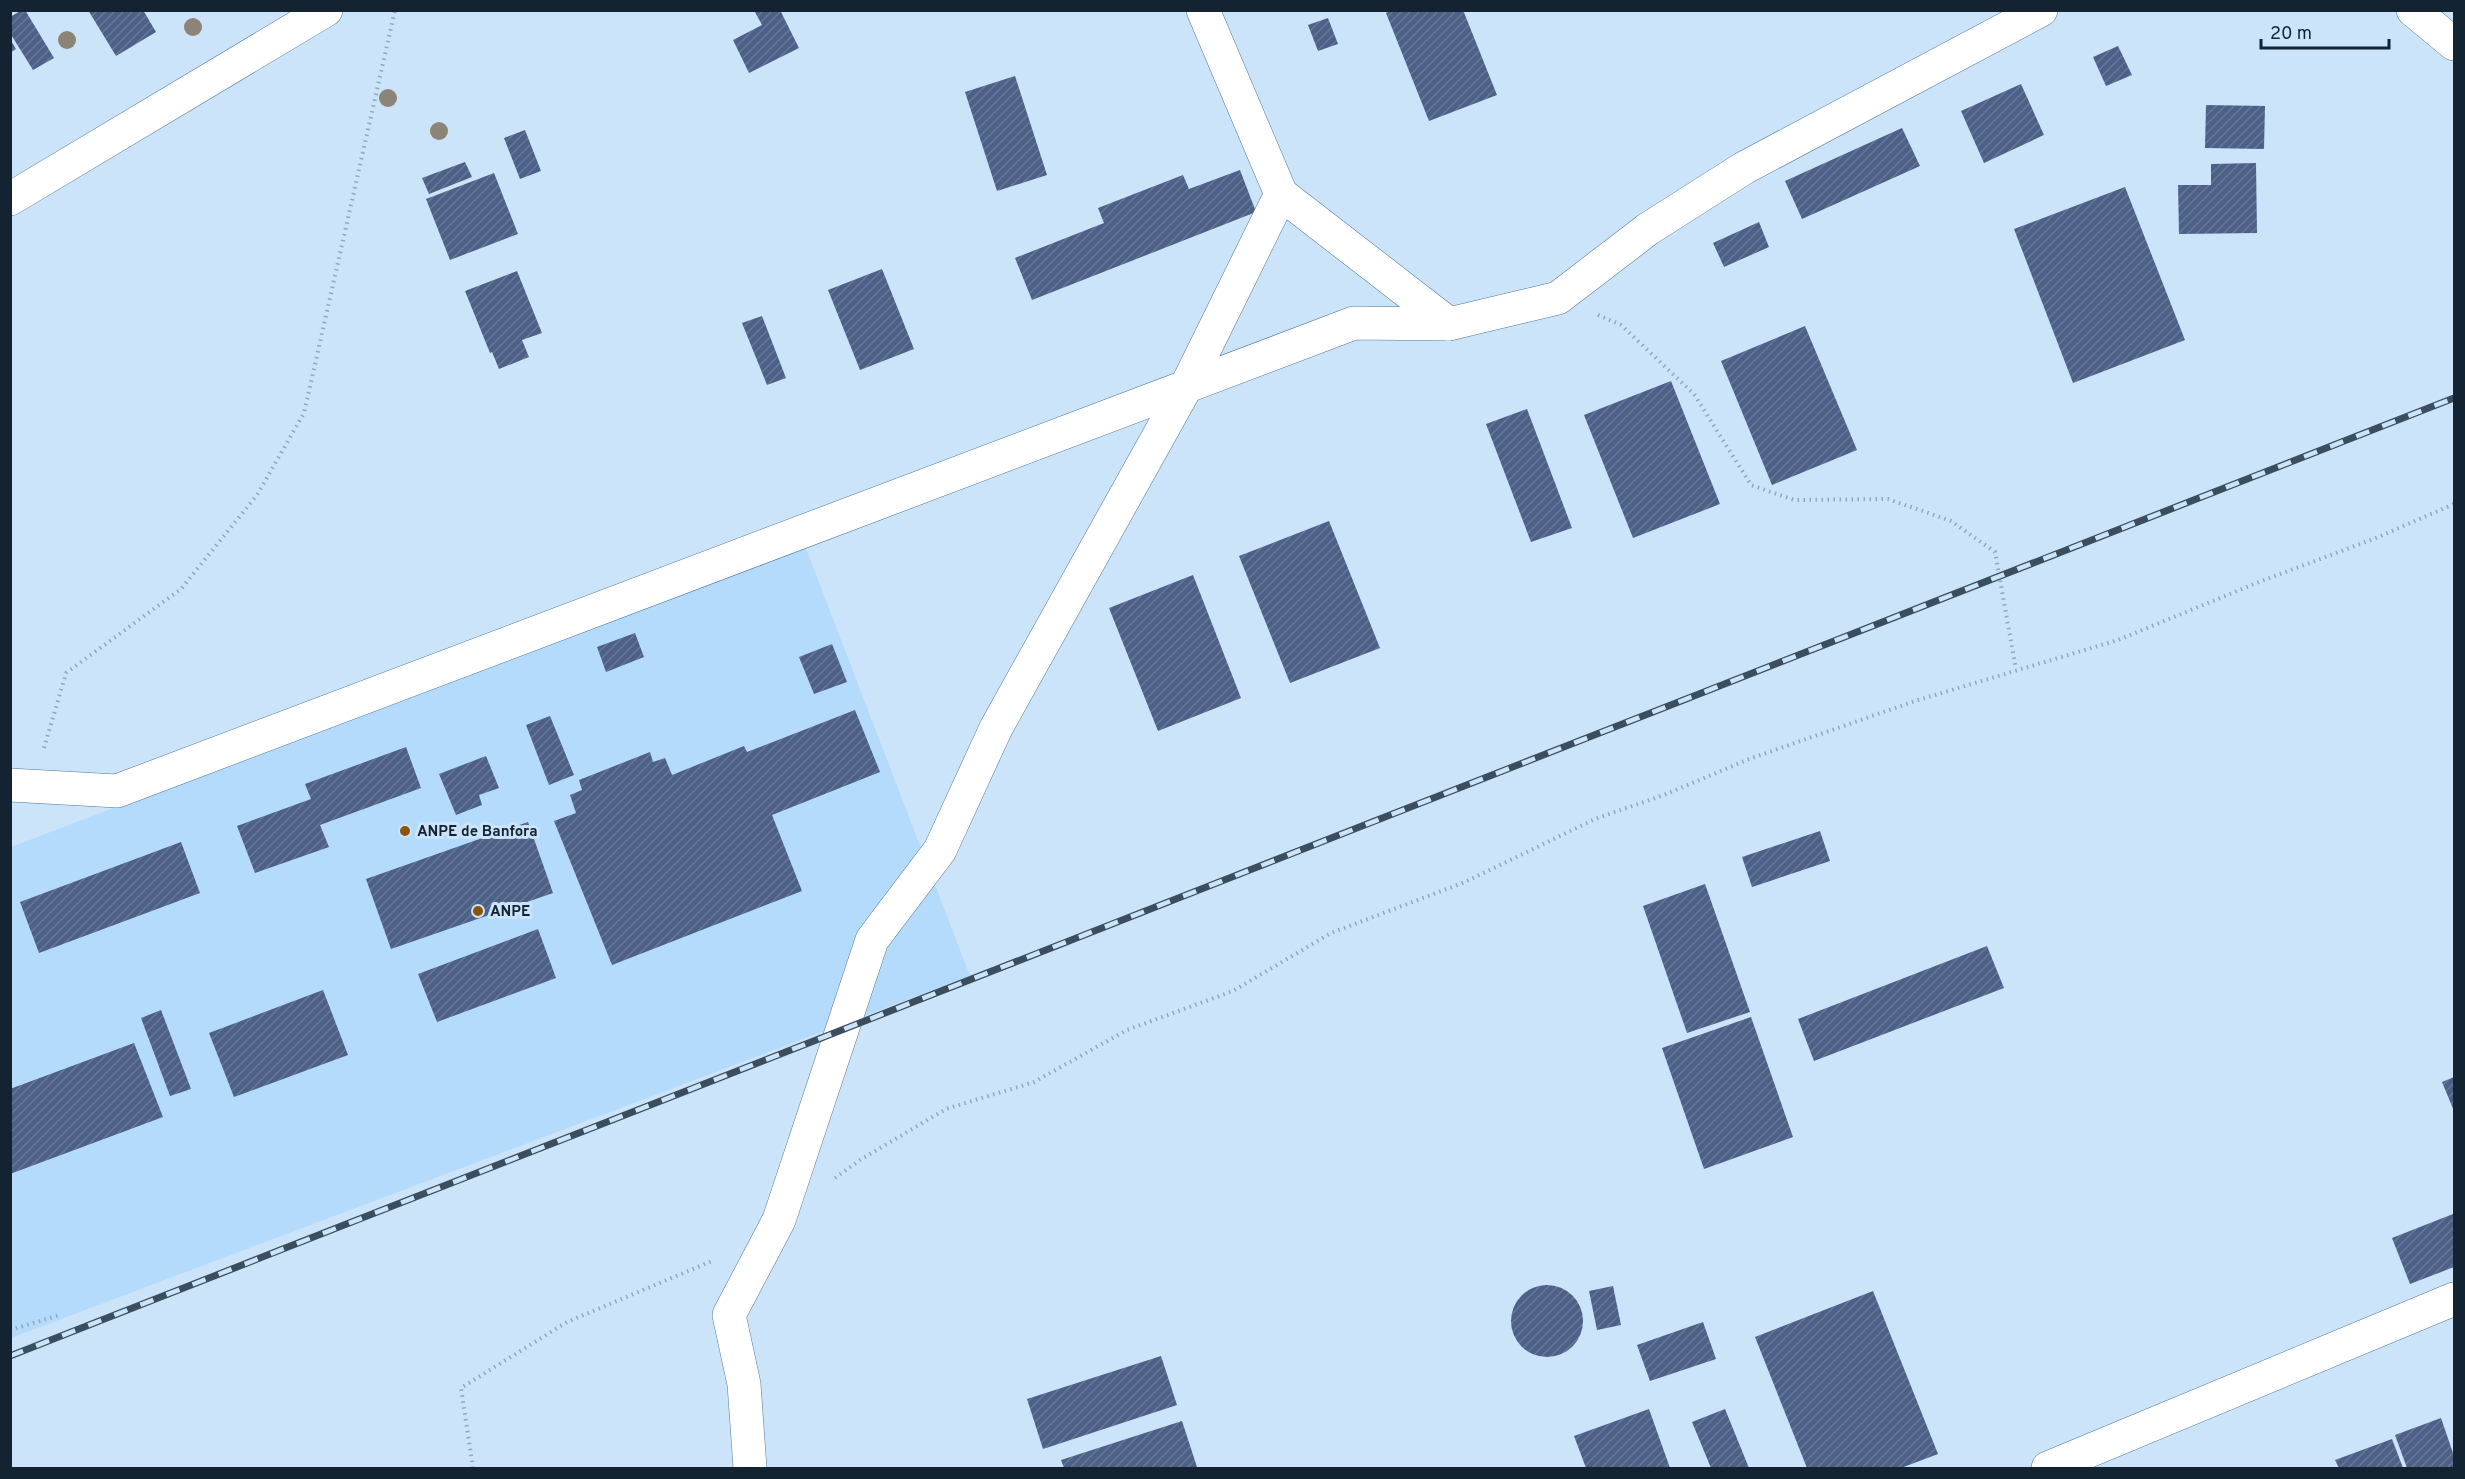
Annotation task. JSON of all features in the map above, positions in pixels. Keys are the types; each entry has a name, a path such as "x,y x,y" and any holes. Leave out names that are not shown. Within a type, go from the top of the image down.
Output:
{"street":[{"path":"10,199 326,10"},
{"path":"1203,10 1281,194 1449,324"},
{"path":"22,786 117,791 1354,323 1449,324 1558,298 1648,229 1744,168 2041,10"},
{"path":"2413,10 2454,44"},
{"path":"750,1468 744,1384 729,1315 779,1220 872,940 940,850 996,728 1186,387 1281,194"},
{"path":"2048,1468 2454,1299"}],"path":[{"path":"22,786 66,673 181,589 257,495 304,413 395,10"},
{"path":"1558,298 1622,326 1694,394 1750,485 1794,500 1888,499 1951,520 1995,552 2016,669"},
{"path":"833,1180 860,1160 946,1109 1034,1082 1127,1030 1233,991 1331,933 1465,882 1595,819 1665,795 1749,759 1915,701 2118,640 2376,538 2454,504"},
{"path":"473,1468 461,1388 567,1322 717,1259"},
{"path":"10,1330 60,1315"}],"shaded area":[{"name":"ANPE","path":"805,546 970,976 11,1338 11,847"}],"building":[{"path":"25,10 54,58 33,70 10,33 10,17"},
{"path":"88,10 143,10 156,32 116,56"},
{"path":"780,10 799,48 749,73 733,40 762,25 755,12"},
{"path":"1392,10 1463,10 1497,95 1429,121 1386,13"},
{"path":"1328,18 1338,44 1318,51 1308,25"},
{"path":"10,39 16,49 10,53"},
{"path":"2118,46 2132,75 2106,86 2093,57"},
{"path":"1015,76 1047,175 997,191 965,92"},
{"path":"2021,84 2044,135 1984,163 1961,111"},
{"path":"2206,105 2265,106 2264,149 2205,148"},
{"path":"1902,128 1920,166 1802,219 1785,181"},
{"path":"525,130 541,171 520,179 504,138"},
{"path":"465,162 472,177 429,194 422,178"},
{"path":"2256,163 2257,233 2179,234 2178,185 2211,185 2211,164"},
{"path":"1240,170 1256,212 1032,300 1015,258 1104,223 1098,208 1183,175 1189,189"},
{"path":"494,173 518,234 450,260 426,199"},
{"path":"2125,187 2185,340 2073,383 2014,229"},
{"path":"1759,222 1769,247 1724,267 1713,243"},
{"path":"882,269 914,349 860,370 828,290"},
{"path":"517,271 542,333 522,340 529,357 499,369 492,352 490,353 465,291"},
{"path":"762,316 786,378 767,385 742,323"},
{"path":"1805,326 1857,450 1772,485 1721,361"},
{"path":"1671,381 1720,504 1633,538 1584,415"},
{"path":"1527,409 1572,528 1531,542 1486,424"},
{"path":"1329,521 1380,648 1290,683 1239,556"},
{"path":"1193,575 1241,698 1158,731 1109,608"},
{"path":"635,633 644,657 606,672 597,647"},
{"path":"832,644 847,682 814,694 799,657"},
{"path":"855,710 880,772 772,815 802,891 612,965 554,821 576,813 570,795 582,790 579,780 650,752 653,762 665,758 672,775 744,746 747,752"},
{"path":"550,716 574,775 549,785 526,725"},
{"path":"406,747 421,788 320,825 329,847 255,873 237,826 311,799 305,784"},
{"path":"486,756 499,788 479,795 482,805 456,815 439,774"},
{"path":"528,822 553,893 391,949 366,879"},
{"path":"1820,831 1830,861 1752,887 1742,857"},
{"path":"181,842 200,893 39,953 20,902"},
{"path":"1705,884 1750,1012 1687,1033 1643,906"},
{"path":"538,929 556,978 437,1022 418,974"},
{"path":"1987,946 2004,988 1814,1061 1798,1019"},
{"path":"323,990 348,1055 234,1097 209,1033"},
{"path":"161,1010 191,1089 170,1096 141,1018"},
{"path":"1751,1017 1793,1137 1704,1169 1662,1048"},
{"path":"134,1043 163,1117 10,1174 10,1089"},
{"path":"2454,1077 2454,1111 2442,1082"},
{"path":"2453,1214 2454,1267 2410,1284 2392,1238"},
{"path":"1547,1285 1567,1291 1577,1301 1583,1321 1577,1341 1567,1351 1547,1357 1527,1351 1517,1341 1511,1321 1517,1301 1527,1291"},
{"path":"1613,1286 1621,1325 1597,1330 1589,1291"},
{"path":"1873,1291 1938,1454 1901,1468 1807,1468 1755,1337"},
{"path":"1703,1322 1716,1359 1650,1381 1637,1345"},
{"path":"1161,1356 1177,1405 1043,1449 1027,1399"},
{"path":"1649,1409 1670,1468 1586,1468 1574,1436"},
{"path":"1725,1409 1749,1468 1711,1468 1692,1422"},
{"path":"2441,1418 2454,1456 2454,1468 2407,1468 2395,1435"},
{"path":"1182,1421 1197,1467 1064,1468 1061,1460"},
{"path":"2392,1439 2403,1468 2339,1468 2335,1460"}],"railway":[{"path":"10,1356 2454,398"}],"place":[{"name":"ANPE de Banfora","path":"405,831"},
{"name":"ANPE","path":"478,911"}]}
